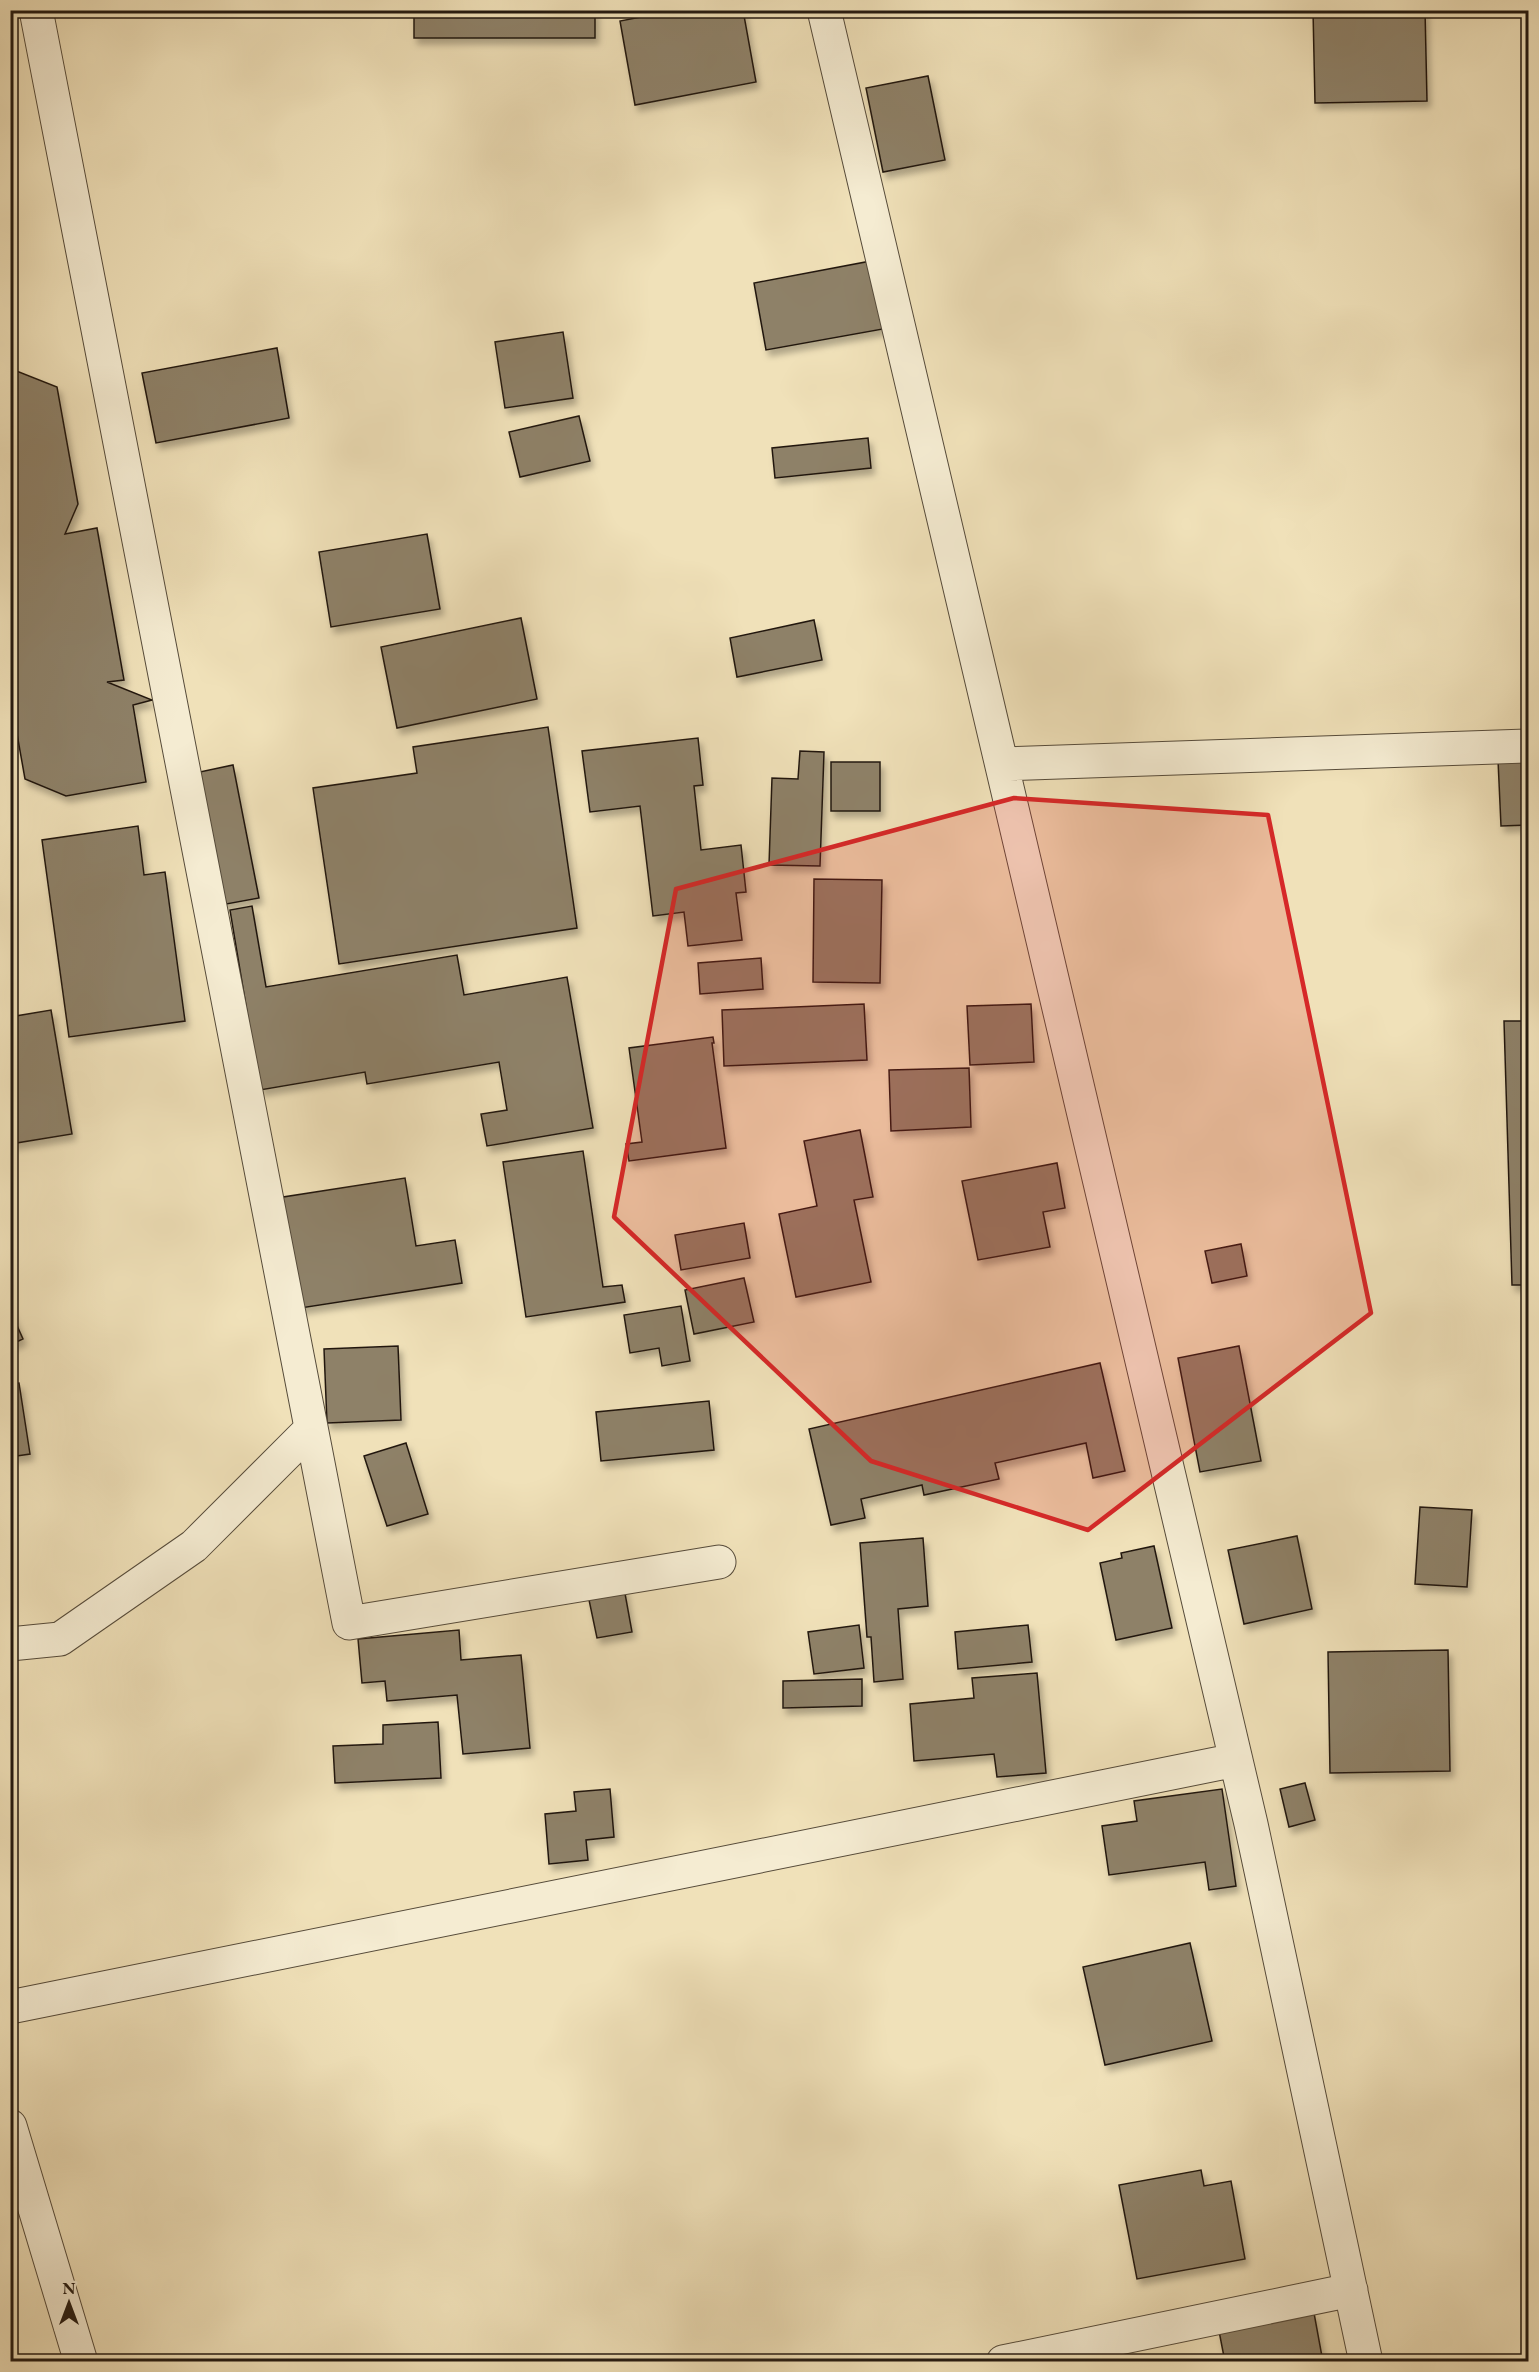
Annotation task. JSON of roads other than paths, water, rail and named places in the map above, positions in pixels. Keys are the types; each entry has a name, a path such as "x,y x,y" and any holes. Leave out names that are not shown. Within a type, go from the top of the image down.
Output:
{"street":[{"path":"36,10 349,1623 719,1562"},
{"path":"824,10 1236,1760 1366,2361"},
{"path":"1002,764 1528,746"},
{"path":"10,1644 60,1639 194,1545 311,1429"},
{"path":"10,2007 1236,1760"},
{"path":"10,2126 81,2361"},
{"path":"1003,2361 1351,2290"}]}
